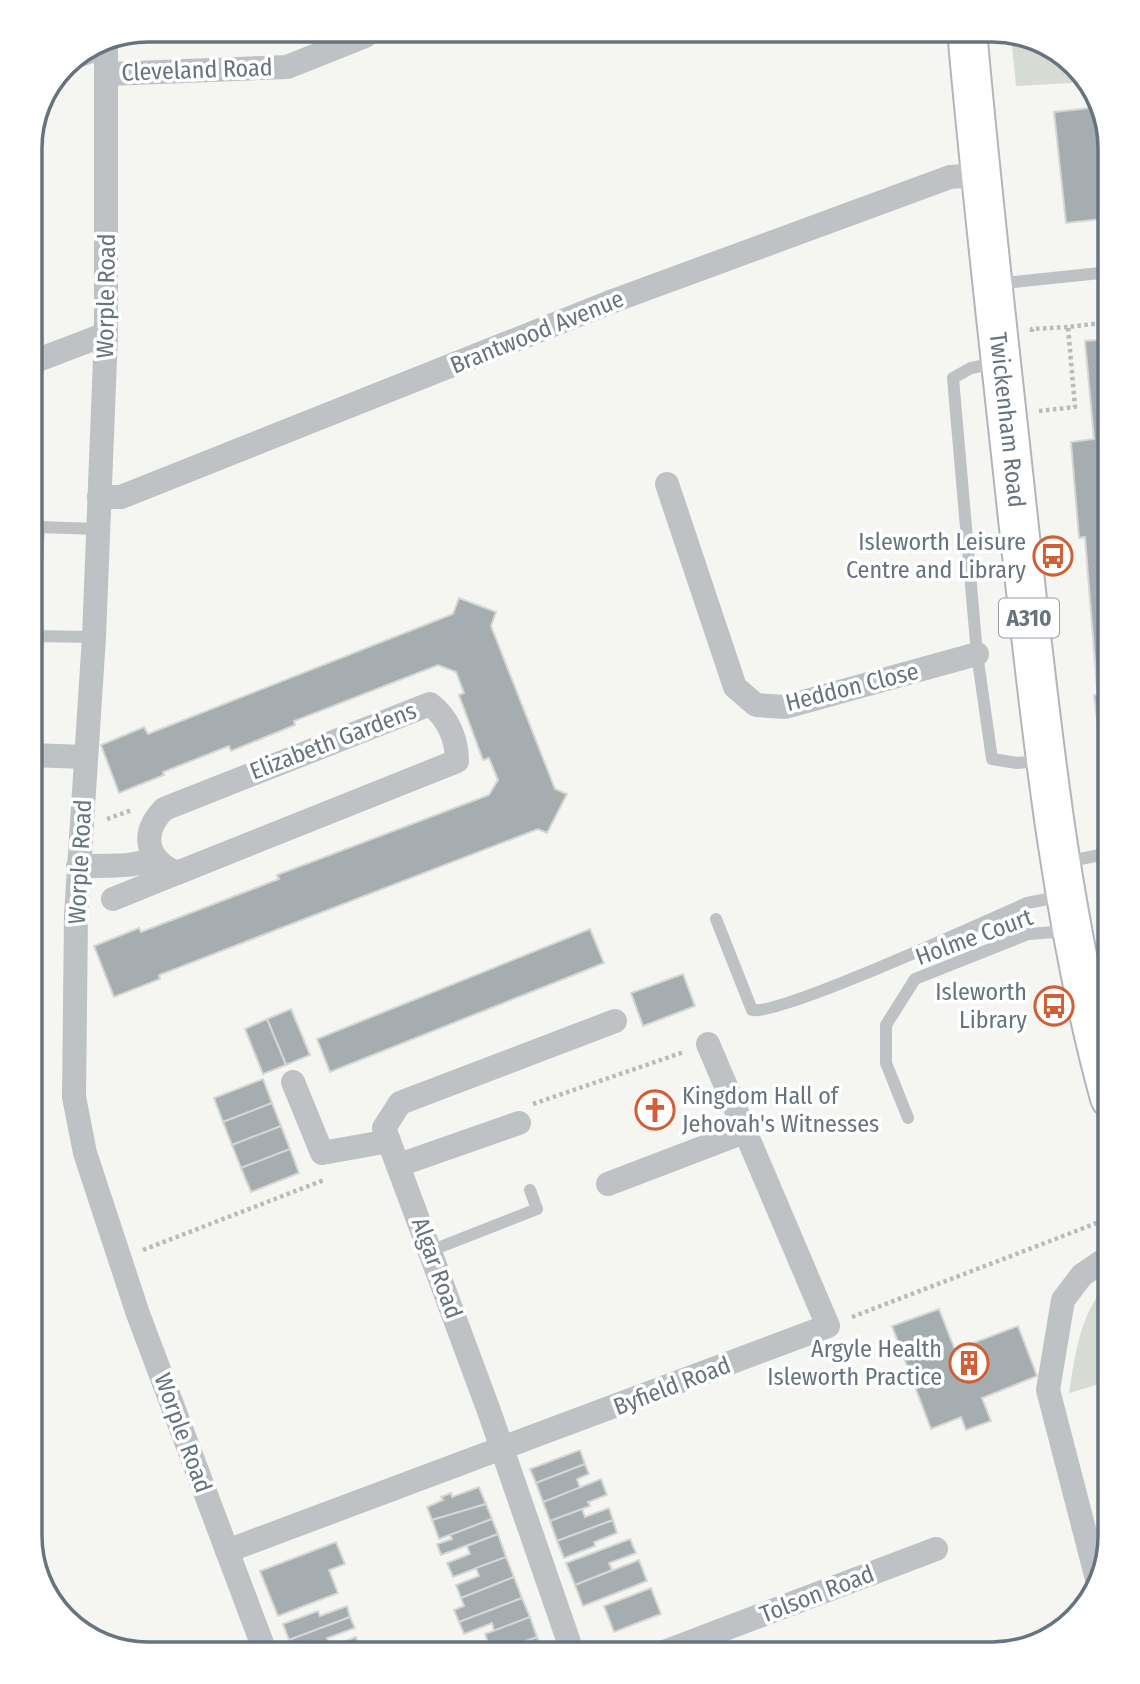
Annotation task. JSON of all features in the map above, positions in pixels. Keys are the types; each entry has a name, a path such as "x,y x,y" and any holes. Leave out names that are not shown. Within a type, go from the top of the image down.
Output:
{"main road":[{"name":"Twickenham Road","path":"968,42 992,284 1017,352 1009,440 1048,760 1067,896 1098,1042"}],"street":[{"name":"Cleveland Road","path":"108,74 287,66 349,42"},
{"name":"Worple Road","path":"107,51 106,334 94,637 78,867 74,1097 85,1153 138,1314 262,1642"},
{"name":"Brantwood Avenue","path":"99,497 121,497 613,301 950,177 979,174"},
{"path":"42,358 106,334"},
{"name":"Heddon Close","path":"667,484 735,687 756,705 785,707 977,654"},
{"name":"Elizabeth Gardens","path":"113,899 457,761 457,748 443,714 430,704 164,808"},
{"path":"42,755 85,757"},
{"path":"164,808 153,819 152,849 162,866 177,873"},
{"path":"78,867 114,863 135,866 152,849"},
{"path":"293,1082 322,1153 388,1141 384,1128 400,1103 615,1021"},
{"path":"708,1044 828,1326"},
{"path":"399,1165 519,1123"},
{"path":"608,1184 744,1132"},
{"name":"Algar Road","path":"388,1141 503,1450 569,1642"},
{"path":"1093,1566 1048,1390 1063,1300 1082,1275 1098,1264"},
{"name":"Byfield Road","path":"227,1551 503,1450 828,1326"},
{"name":"Tolson Road","path":"691,1642 936,1549"}],"lane":[{"path":"992,284 1098,273"},
{"path":"1017,352 971,368 953,378 977,654 992,759 1017,763 1048,760"},
{"path":"42,527 97,529"},
{"path":"42,636 94,637"},
{"path":"716,919 752,1010 761,1012 803,998 1027,903 1067,896 1098,865"},
{"name":"Holme Court","path":"908,1118 886,1063 886,1025 915,979 1028,934 1067,896"},
{"path":"430,1251 537,1209 530,1190"}],"path":[{"path":"1017,352 1032,329 1098,324"},
{"path":"1009,440 1042,437 1039,410 1075,407 1068,327"},
{"path":"81,821 101,821 145,806 164,808"},
{"path":"828,1326 1098,1223"}],"shaded area":[{"path":"1012,44 1045,56 1076,83 1016,86"},
{"path":"1098,1296 1098,1385 1069,1393 1077,1347"}],"building":[{"path":"1090,108 1098,148 1098,219 1066,223 1054,112"},
{"path":"1098,340 1097,688 1085,537 1079,538 1071,442 1094,439 1085,341"},
{"path":"459,598 496,612 491,626 555,789 567,794 547,833 538,829 159,975 160,979 114,997 94,946 139,928 141,932 279,879 277,875 489,795 498,780 489,758 483,760 459,695 464,693 456,672 438,665 294,721 295,725 231,751 229,746 163,772 164,775 119,793 101,745 144,727 148,734 453,614"},
{"path":"1098,694 1098,727 1094,695"},
{"path":"590,929 604,963 330,1072 317,1039"},
{"path":"683,974 695,1006 643,1026 631,993"},
{"path":"291,1009 310,1055 286,1065 267,1019"},
{"path":"267,1019 286,1065 263,1074 245,1029"},
{"path":"263,1079 272,1103 223,1122 214,1098"},
{"path":"272,1103 281,1126 232,1145 223,1122"},
{"path":"281,1126 290,1149 241,1168 232,1145"},
{"path":"290,1149 299,1173 251,1192 241,1168"},
{"name":"Argyle Health Isleworth Practice","path":"939,1309 955,1350 1018,1326 1037,1376 982,1398 991,1421 966,1430 961,1417 931,1429 892,1326"},
{"path":"580,1450 585,1464 536,1483 530,1469"},
{"path":"585,1464 589,1474 577,1479 580,1488 543,1502 536,1483"},
{"path":"601,1479 607,1495 588,1502 590,1506 550,1521 543,1502"},
{"path":"479,1487 486,1504 432,1520 427,1507 443,1500 441,1497 451,1493 452,1497"},
{"path":"486,1504 492,1519 439,1539 432,1520"},
{"path":"609,1508 613,1520 557,1541 550,1521 582,1509 585,1517"},
{"path":"492,1519 498,1534 441,1555 437,1544 452,1539 450,1535"},
{"path":"613,1520 617,1533 594,1542 595,1546 564,1558 557,1541"},
{"path":"498,1534 506,1557 453,1577 447,1563 470,1554 467,1546"},
{"path":"630,1539 636,1553 609,1563 612,1570 575,1585 566,1563"},
{"path":"336,1542 345,1564 329,1570 338,1593 278,1616 260,1571"},
{"path":"506,1557 514,1577 461,1598 456,1585 479,1576 476,1568"},
{"path":"639,1560 647,1581 583,1606 575,1585"},
{"path":"514,1577 522,1598 459,1622 454,1610 464,1606 461,1598"},
{"path":"651,1588 661,1614 614,1632 604,1606"},
{"path":"522,1598 530,1617 494,1631 492,1623 464,1634 459,1622"},
{"path":"347,1606 350,1617 289,1640 283,1624 318,1611 320,1616"},
{"path":"350,1617 355,1628 327,1638 329,1642 289,1640"},
{"path":"530,1617 537,1637 524,1642 488,1642 485,1634"},
{"path":"356,1637 358,1642 343,1642"},
{"path":"537,1637 539,1642 524,1642"}],"place":[{"name":"Isleworth Leisure Centre and Library","path":"1053,556"},
{"name":"Isleworth Library","path":"1054,1006"},
{"name":"Kingdom Hall of Jehovah's Witnesses","path":"655,1110"},
{"name":"Argyle Health Isleworth Practice","path":"969,1363"}]}
